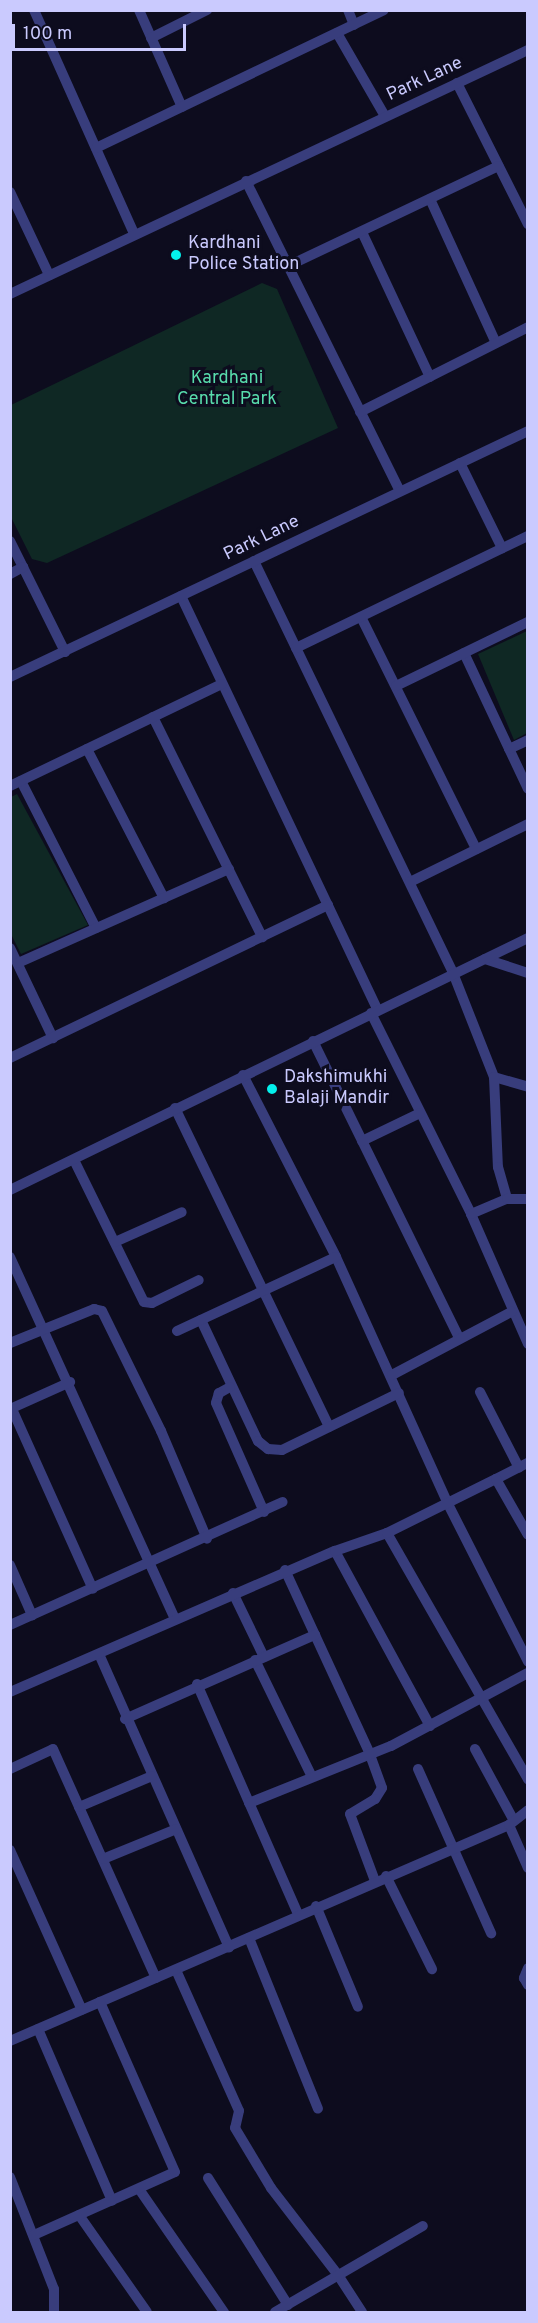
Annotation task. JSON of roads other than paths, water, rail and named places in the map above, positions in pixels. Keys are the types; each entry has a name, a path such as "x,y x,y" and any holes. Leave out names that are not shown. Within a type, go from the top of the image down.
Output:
{"street":[{"path":"34,10 134,234"},
{"path":"139,10 182,107"},
{"path":"151,38 207,10"},
{"path":"348,10 354,25"},
{"path":"96,148 384,10"},
{"path":"337,33 385,116"},
{"name":"Park Lane","path":"10,294 528,50"},
{"path":"457,83 528,224"},
{"path":"288,266 498,166"},
{"path":"246,182 400,491"},
{"path":"11,194 49,275"},
{"path":"430,199 496,343"},
{"path":"362,232 430,376"},
{"path":"360,412 528,327"},
{"name":"Park Lane","path":"10,678 528,431"},
{"path":"460,463 502,548"},
{"path":"296,648 528,536"},
{"path":"10,541 65,651"},
{"path":"254,561 453,973 494,1077 498,1167 507,1199"},
{"path":"10,574 23,567"},
{"path":"180,596 328,905 420,1113 471,1214 511,1312 528,1344"},
{"path":"362,616 476,849"},
{"path":"396,686 528,622"},
{"path":"464,653 528,789"},
{"path":"10,786 222,684"},
{"path":"153,717 262,936"},
{"path":"509,749 528,740"},
{"path":"87,749 164,898"},
{"path":"21,781 96,928"},
{"path":"410,882 528,824"},
{"path":"18,963 229,869"},
{"path":"10,1058 328,905"},
{"path":"10,1190 174,1108 528,938"},
{"path":"10,948 53,1038"},
{"path":"485,959 528,973"},
{"path":"313,1041 459,1338"},
{"path":"243,1075 336,1257 392,1375 448,1504 528,1662"},
{"path":"494,1077 528,1087"},
{"path":"174,1108 329,1427"},
{"path":"362,1141 420,1113"},
{"path":"74,1160 148,1304 199,1281"},
{"path":"471,1214 507,1199 528,1199"},
{"path":"115,1242 182,1212"},
{"path":"10,1257 46,1328 148,1566 175,1619"},
{"path":"177,1332 336,1257"},
{"path":"10,1343 93,1309 102,1311 161,1431 207,1539"},
{"path":"392,1375 511,1312"},
{"path":"201,1320 230,1387 258,1441 268,1449 282,1449 399,1393"},
{"path":"70,1382 11,1409 93,1589"},
{"path":"230,1387 219,1393 216,1403 264,1512"},
{"path":"10,1692 285,1570 387,1533 523,1465 480,1392"},
{"path":"496,1479 528,1535"},
{"path":"10,1625 148,1566 282,1502"},
{"path":"387,1533 528,1779"},
{"path":"335,1551 430,1726"},
{"path":"10,1565 32,1615"},
{"path":"285,1570 369,1752 381,1795 350,1814 375,1881"},
{"path":"232,1593 312,1777"},
{"path":"125,1719 197,1684 315,1635"},
{"path":"99,1654 125,1719 230,1947"},
{"path":"249,1803 430,1726 528,1673"},
{"path":"197,1684 298,1914"},
{"path":"10,1769 53,1749 156,1978"},
{"path":"475,1749 511,1822 528,1868"},
{"path":"418,1769 490,1933"},
{"path":"79,1807 152,1776"},
{"path":"10,2041 230,1947 316,1906 454,1848 511,1822 528,1810"},
{"path":"103,1859 176,1829"},
{"path":"10,1850 82,2010"},
{"path":"386,1876 432,1969"},
{"path":"316,1906 358,2007"},
{"path":"249,1938 318,2109"},
{"path":"528,1968 524,1978 528,1985"},
{"path":"176,1970 239,2111 235,2128 278,2198 338,2275 362,2313"},
{"path":"34,2235 172,2175 174,2167 100,2002"},
{"path":"38,2029 112,2200"},
{"path":"10,2177 54,2289 54,2313"},
{"path":"207,2178 288,2305"},
{"path":"139,2189 224,2313"},
{"path":"79,2215 147,2313"},
{"path":"275,2313 423,2226"}],"place":[{"name":"Kardhani Police Station","path":"176,255"},
{"name":"Dakshimukhi Balaji Mandir","path":"272,1089"}],"park label":[{"name":"Kardhani Central Park","path":"227,390"}]}
